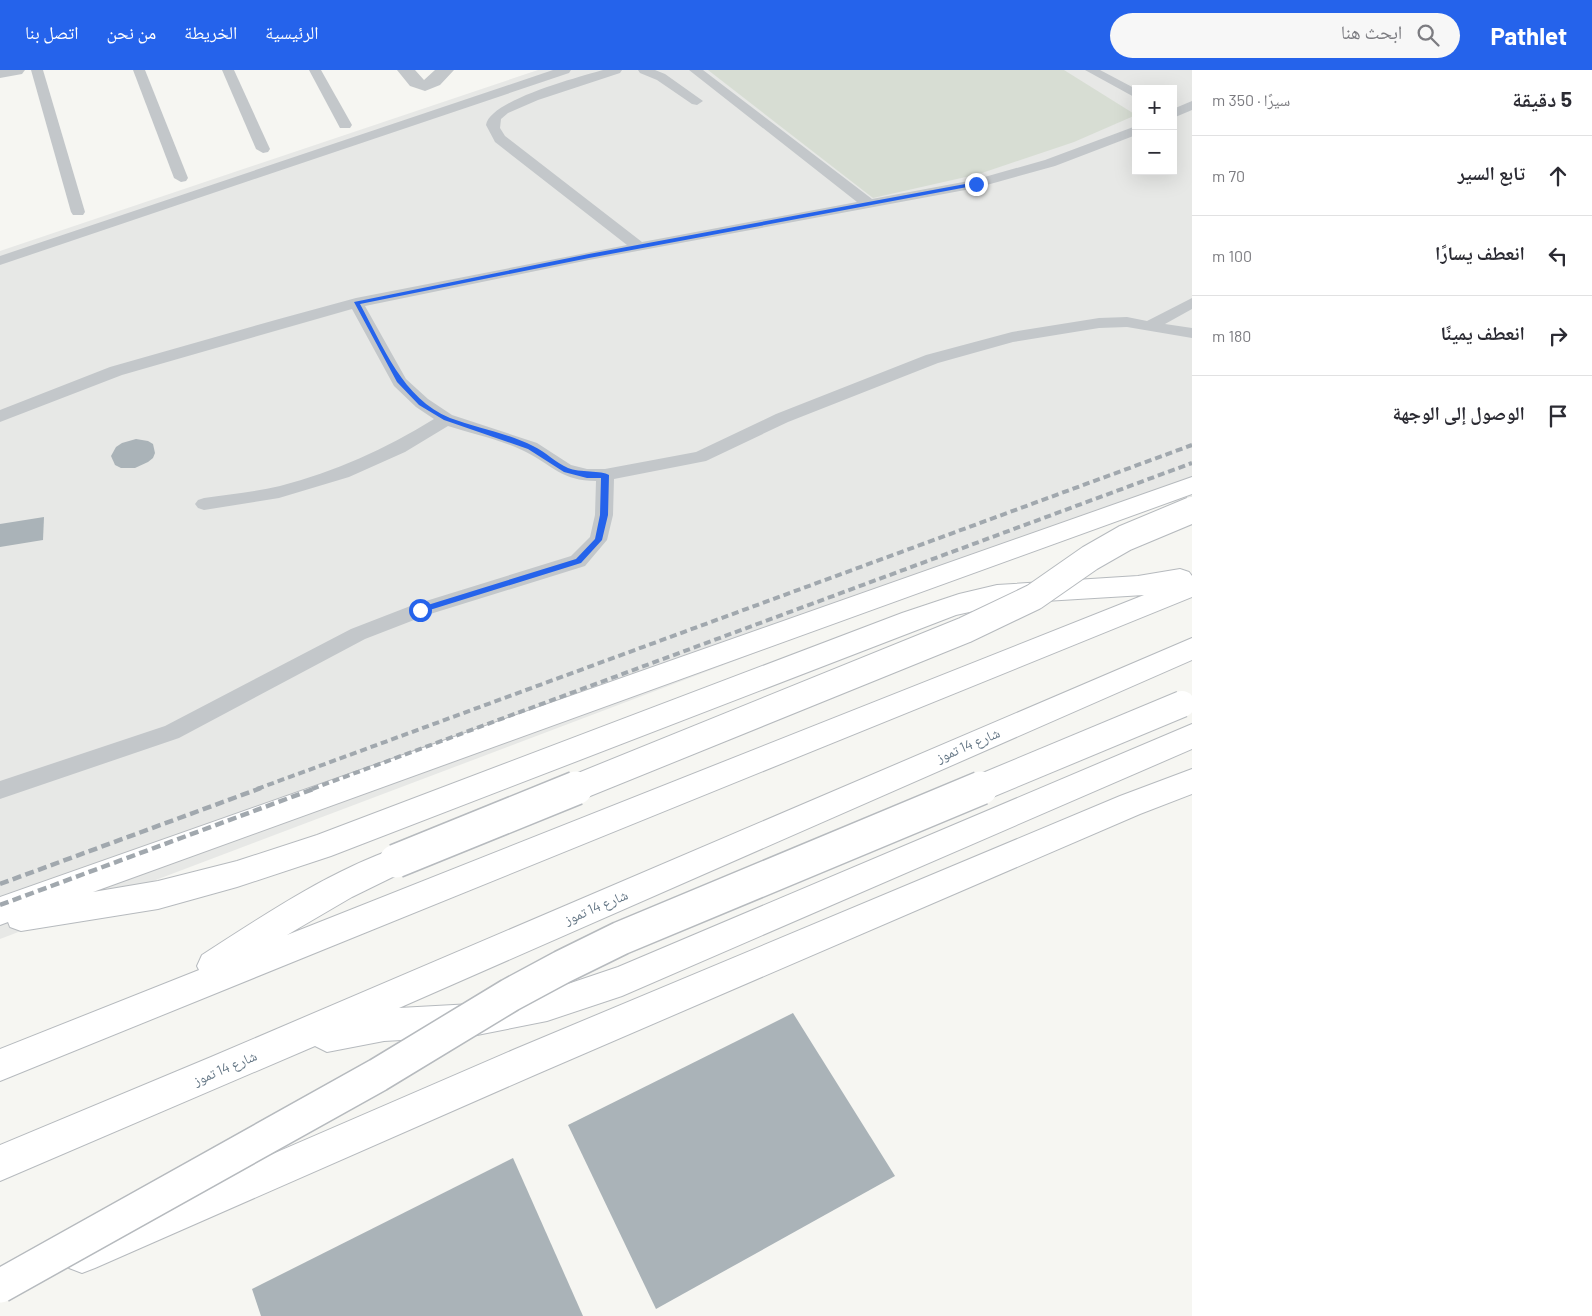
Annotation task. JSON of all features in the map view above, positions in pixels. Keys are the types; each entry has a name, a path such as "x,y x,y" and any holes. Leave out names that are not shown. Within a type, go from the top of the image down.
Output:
{"main road":[{"path":"0,911 1192,485"},
{"path":"128,1013 188,982 302,909 341,887 396,861 983,622 1034,597 1090,558 1125,538 1192,510"},
{"path":"0,921 158,895 237,874 320,847 911,620 971,600 1008,593 1109,589 1163,583 1192,576"},
{"path":"0,1065 1192,586"},
{"name":"شارع 14 تموز","path":"0,1163 223,1069 1192,648"},
{"path":"0,1286 239,1155 378,1076 510,995 562,967 621,938 1187,701"},
{"path":"223,1069 303,1040 384,1025 472,1020 500,1015 547,1006 622,981 1192,736"},
{"path":"0,1291 516,1066 1130,805 1192,781"}],"street":[{"path":"0,73 16,70"},
{"path":"406,70 414,83 423,87 429,86 445,70"}],"lane":[{"path":"37,70 78,212"},
{"path":"139,70 181,178"},
{"path":"228,70 263,149"},
{"path":"315,70 345,125"},
{"path":"0,261 565,70"},
{"path":"616,70 512,105 497,115 492,124 494,132 500,139 639,247"},
{"path":"644,70 660,77 697,101"},
{"path":"694,70 870,204"},
{"path":"1091,70 1132,92"},
{"path":"1177,111 1192,105"},
{"path":"0,416 116,371 356,303 639,247 976,184 1050,163 1132,132"},
{"path":"356,303 400,382 422,403 446,419 531,447 566,470 587,475 605,475 700,457 782,418 932,359 1020,335 1100,323 1127,322 1151,324 1192,333"},
{"path":"1151,324 1192,303"},
{"path":"204,504 279,492 343,473 399,448 446,419"},
{"path":"0,790 172,732 358,634 420,610 578,561 598,540 604,515 605,475"}],"shaded area":[{"path":"538,70 1192,70 1192,497 1126,515 975,570 0,939 0,251"},
{"path":"708,70 1064,70 1132,112 1132,117 1074,142 979,174 873,198"}],"building":[{"path":"136,439 153,444 155,453 153,458 135,468 121,468 115,465 111,456 116,447"},
{"path":"44,517 43,540 0,547 0,524"},
{"path":"793,1013 895,1176 656,1309 568,1125"},
{"path":"513,1158 583,1316 261,1316 252,1289"}],"railway":[{"path":"257,789 1192,445"},
{"path":"312,789 1192,463"},
{"path":"0,884 261,788"},
{"path":"0,905 316,788"}],"route":[{"path":"420,610 578,561 598,540 604,515 605,475 587,475 566,470 531,447 446,419 422,403 400,382 356,303 589,256 976,184"}]}
